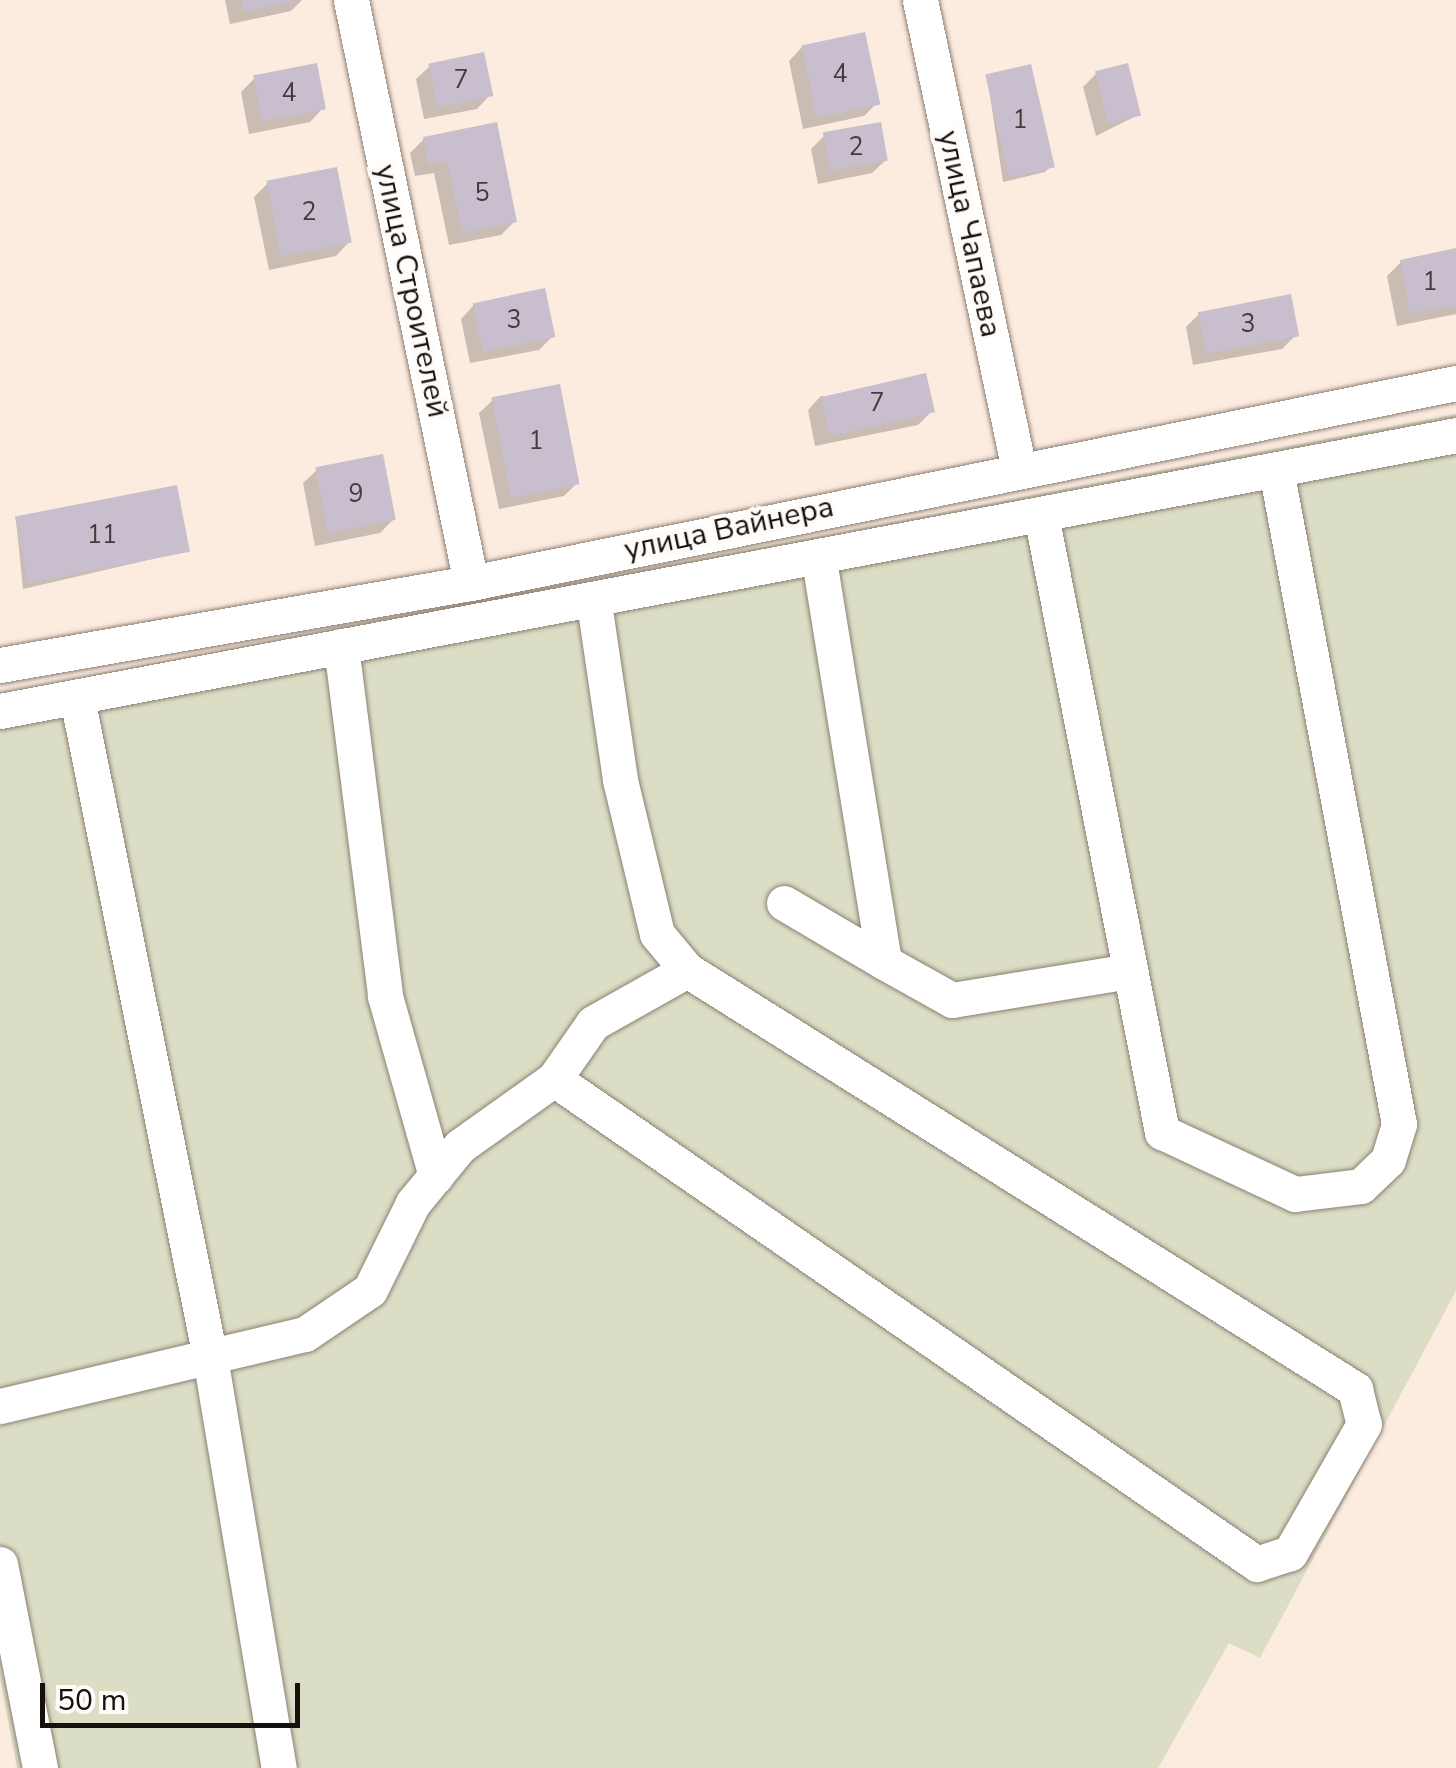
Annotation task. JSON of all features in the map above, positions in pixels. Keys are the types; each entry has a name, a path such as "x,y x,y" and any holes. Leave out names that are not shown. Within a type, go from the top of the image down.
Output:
{"street":[{"name":"улица Строителей","path":"351,0 471,583"},
{"name":"улица Чапаева","path":"920,0 1018,469"},
{"name":"улица Вайнера","path":"0,665 471,583 1456,383"},
{"path":"0,711 1042,520 1456,435"},
{"path":"1042,520 1162,1132 1295,1194 1362,1186 1388,1160 1399,1124 1276,470"},
{"path":"820,560 884,962"},
{"path":"554,1079 1256,1564 1290,1552 1364,1424 1356,1389 688,970 657,934 620,780 594,602"},
{"path":"341,646 385,996 436,1176"},
{"path":"77,698 210,1356 279,1768"},
{"path":"784,904 952,1000 1130,970"},
{"path":"0,1406 305,1334 370,1290 436,1176 460,1146 554,1079 593,1023 688,970"},
{"path":"0,1564 40,1768"}],"green space":[{"path":"1456,414 1456,1291 1260,1658 1229,1643 1158,1768 17,1768 0,1678 0,693"}],"building":[{"path":"241,0 291,0 291,2 243,12"},
{"path":"865,32 880,104 817,118 801,46"},
{"path":"484,52 493,96 438,108 428,64"},
{"path":"317,63 326,109 262,122 253,75"},
{"path":"1128,63 1141,115 1108,124 1095,71"},
{"path":"1031,64 1055,167 1009,178 985,75"},
{"path":"497,122 517,222 462,233 447,161 428,164 423,137"},
{"path":"881,122 888,160 830,171 823,132"},
{"path":"337,167 352,243 281,256 266,181"},
{"path":"1456,248 1456,305 1410,314 1400,260"},
{"path":"545,288 555,337 483,352 473,303"},
{"path":"1291,294 1299,336 1206,354 1198,312"},
{"path":"926,373 935,412 830,436 821,397"},
{"path":"560,384 579,484 511,497 491,397"},
{"path":"383,454 396,520 328,533 315,467"},
{"path":"177,485 190,552 28,583 15,516"}]}
